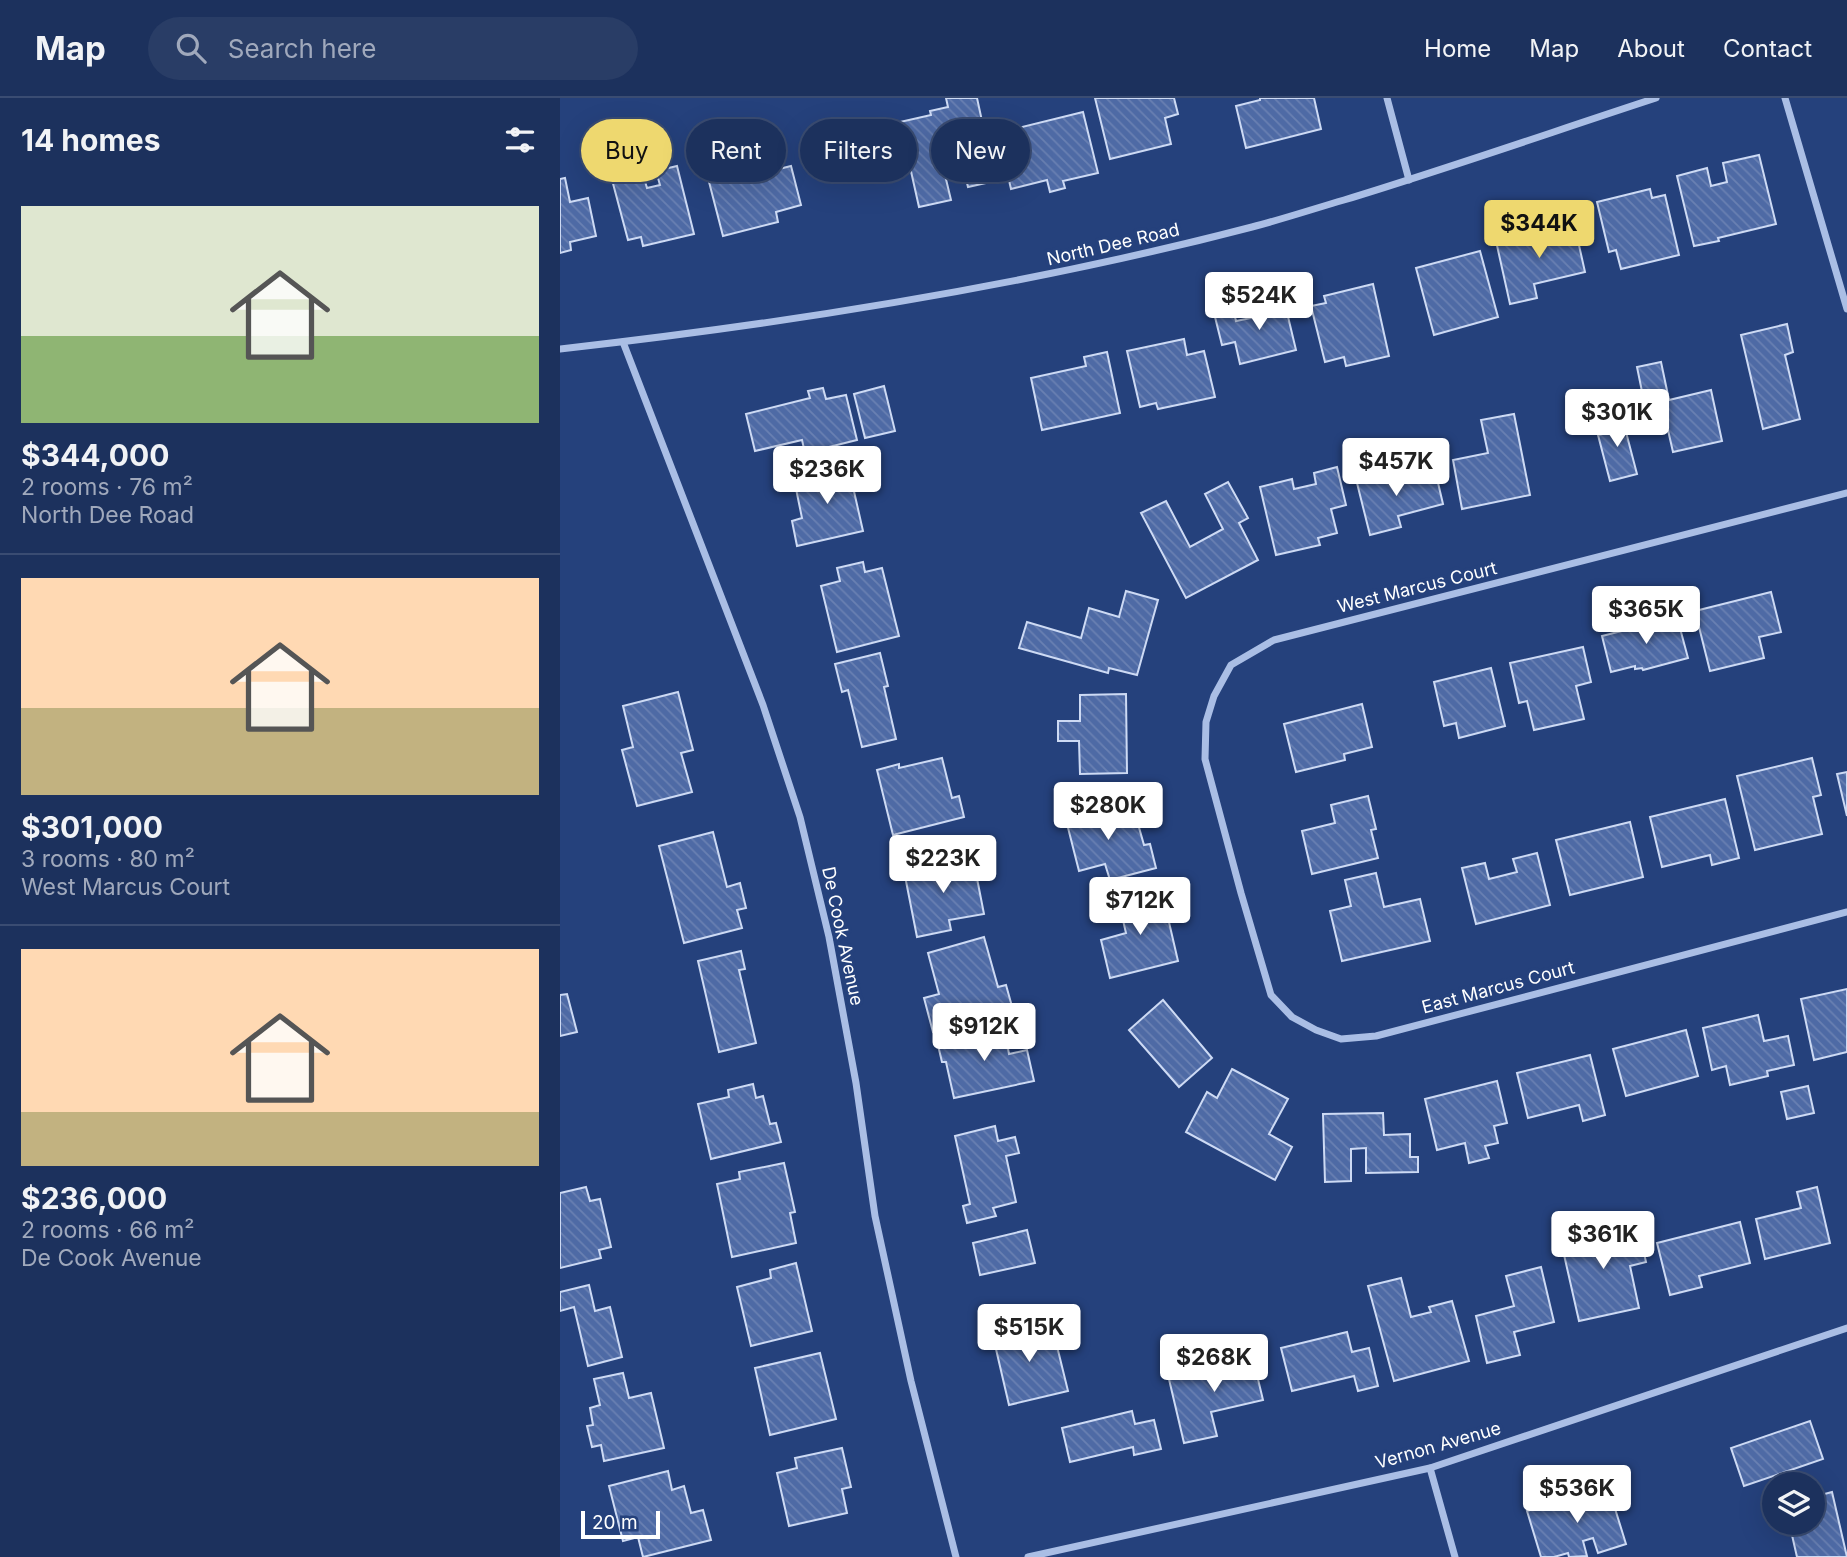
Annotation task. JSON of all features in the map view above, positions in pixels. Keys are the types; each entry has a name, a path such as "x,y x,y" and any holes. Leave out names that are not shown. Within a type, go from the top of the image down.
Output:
{"street":[{"path":"1387,98 1409,180"},
{"name":"North Dee Road","path":"560,349 844,310 1054,274 1253,227 1409,180 1656,98"},
{"path":"1785,98 1847,309"},
{"name":"De Cook Avenue","path":"623,342 763,705 800,817 829,937 856,1083 878,1228 911,1381 956,1557"},
{"name":"West Marcus Court","path":"1241,893 1205,759 1206,722 1214,696 1231,665 1274,640 1847,492"},
{"name":"East Marcus Court","path":"1241,893 1271,995 1292,1017 1341,1039 1376,1036 1847,912"},
{"name":"Vernon Avenue","path":"1028,1557 1430,1468 1847,1328"},
{"path":"1430,1468 1455,1557"}],"building":[{"path":"946,98 977,98 982,119 931,119 931,182 947,182 951,200 919,207 913,182 917,182 917,119 913,119 931,115 930,111 948,107"},
{"path":"1095,98 1174,98 1178,114 1165,118 1171,144 1110,159"},
{"path":"1260,98 1314,98 1321,129 1246,148 1236,106"},
{"path":"1083,112 1098,173 1063,181 1065,188 1050,192 1047,180 1011,189 1009,182 1030,182 1030,125"},
{"path":"1759,155 1776,224 1694,246 1677,176 1707,168 1711,186 1727,182 1723,163"},
{"path":"677,166 694,234 643,246 641,237 628,240 613,182 645,182 647,188 660,185 659,182 672,182 672,167"},
{"path":"791,166 801,205 776,212 778,222 723,236 709,182 786,182 786,167"},
{"path":"565,178 570,202 588,198 596,236 570,242 571,250 560,253 560,179"},
{"path":"967,182 990,182 968,187"},
{"path":"1650,189 1652,198 1665,195 1679,255 1621,269 1616,250 1609,252 1597,202"},
{"path":"1574,223 1585,272 1534,284 1537,298 1510,304 1496,241"},
{"path":"1480,251 1498,317 1434,335 1416,268"},
{"path":"1373,284 1389,356 1346,366 1344,357 1325,362 1311,306 1326,303 1324,296"},
{"path":"1284,300 1296,350 1240,364 1235,342 1222,345 1215,317 1234,313 1236,321 1251,318 1249,309"},
{"path":"1787,324 1793,352 1785,355 1800,419 1763,429 1741,335"},
{"path":"1184,339 1187,355 1204,351 1215,397 1158,409 1156,403 1140,407 1127,351"},
{"path":"1107,352 1120,413 1042,430 1031,378 1086,366 1084,357"},
{"path":"1661,362 1669,400 1711,390 1722,441 1673,452 1665,417 1648,421 1637,367"},
{"path":"884,386 895,431 865,438 854,394"},
{"path":"823,388 826,399 846,395 857,440 805,453 802,440 755,451 746,414 810,398 808,391"},
{"path":"1621,413 1637,474 1610,481 1598,435 1607,433 1603,418"},
{"path":"1514,414 1530,495 1462,509 1453,460 1488,453 1481,420"},
{"path":"853,465 857,486 853,487 863,531 797,546 792,521 802,518 794,479"},
{"path":"1337,467 1346,505 1331,509 1337,533 1318,538 1320,545 1276,555 1260,487 1292,479 1294,489 1316,484 1314,473"},
{"path":"1435,470 1443,504 1398,516 1401,527 1370,535 1356,479 1388,471 1391,481"},
{"path":"1228,482 1248,518 1239,523 1258,560 1186,598 1141,513 1166,501 1190,547 1223,529 1205,494"},
{"path":"863,562 865,572 882,568 899,636 837,652 821,586 840,581 837,568"},
{"path":"1126,591 1158,600 1137,675 1109,668 1108,673 1019,648 1027,622 1081,638 1089,608 1119,617"},
{"path":"1771,592 1781,632 1759,637 1764,658 1710,671 1695,611"},
{"path":"1677,617 1688,658 1643,670 1635,669 1635,666 1611,672 1602,636"},
{"path":"1583,647 1591,682 1576,686 1584,719 1534,730 1527,701 1519,703 1510,663"},
{"path":"880,653 888,686 884,687 896,739 862,747 848,690 842,692 835,664"},
{"path":"1491,668 1505,726 1459,738 1456,723 1444,726 1434,682"},
{"path":"678,692 693,750 681,753 692,792 637,806 622,750 633,747 623,706"},
{"path":"1126,694 1127,773 1080,774 1079,741 1058,741 1058,721 1080,721 1080,695"},
{"path":"1362,704 1372,747 1344,754 1345,760 1296,772 1284,724"},
{"path":"942,758 952,798 959,796 964,817 893,835 877,770"},
{"path":"1812,758 1821,795 1813,797 1822,834 1755,850 1737,776"},
{"path":"1847,772 1847,816 1837,774"},
{"path":"1368,796 1376,829 1371,830 1378,858 1312,874 1302,831 1335,823 1331,805"},
{"path":"1725,799 1739,858 1712,865 1710,855 1662,867 1650,817"},
{"path":"1106,801 1112,823 1136,817 1144,845 1150,844 1156,868 1110,880 1105,864 1079,871 1064,812"},
{"path":"1630,822 1643,877 1570,895 1556,840"},
{"path":"713,832 727,887 740,883 746,908 737,910 742,928 684,943 659,846"},
{"path":"1537,853 1550,905 1476,924 1462,868 1485,863 1489,879 1517,872 1513,859"},
{"path":"973,858 984,914 949,920 951,930 917,937 904,871"},
{"path":"1376,873 1384,907 1420,899 1430,941 1342,961 1330,911 1351,906 1345,880"},
{"path":"1153,890 1157,907 1165,905 1178,961 1110,978 1101,940 1126,933 1118,899"},
{"path":"984,937 998,987 1006,985 1013,1010 933,1032 924,998 939,994 928,953"},
{"path":"741,951 745,969 739,970 756,1043 719,1052 698,961"},
{"path":"1847,989 1847,1052 1814,1060 1801,999"},
{"path":"567,994 577,1032 560,1036 560,995"},
{"path":"1163,1000 1212,1058 1179,1087 1129,1030"},
{"path":"1758,1015 1764,1041 1788,1036 1794,1065 1767,1071 1768,1076 1730,1085 1726,1066 1712,1070 1703,1028"},
{"path":"1004,1027 1009,1054 1027,1050 1034,1081 954,1098 946,1062 942,1062 937,1041"},
{"path":"1686,1030 1698,1076 1626,1096 1613,1049"},
{"path":"1590,1055 1605,1115 1583,1121 1579,1105 1528,1118 1517,1073"},
{"path":"1232,1069 1288,1099 1269,1134 1292,1147 1275,1180 1186,1132 1207,1092 1217,1098"},
{"path":"1497,1081 1507,1123 1494,1126 1498,1143 1485,1146 1489,1158 1469,1163 1465,1143 1437,1150 1425,1099"},
{"path":"753,1084 756,1098 763,1096 770,1124 776,1123 781,1142 711,1159 698,1104 729,1097 728,1090"},
{"path":"1808,1086 1814,1113 1787,1119 1781,1092"},
{"path":"1383,1113 1384,1135 1410,1134 1410,1157 1418,1157 1418,1172 1366,1173 1366,1148 1351,1149 1351,1181 1325,1182 1323,1114"},
{"path":"995,1126 998,1141 1015,1137 1019,1153 1006,1156 1016,1202 993,1208 996,1216 967,1223 963,1206 970,1204 955,1136"},
{"path":"784,1163 795,1212 790,1213 796,1243 732,1257 717,1184 740,1179 739,1172"},
{"path":"586,1187 590,1201 600,1199 611,1247 599,1250 601,1258 560,1268 560,1193"},
{"path":"1817,1187 1830,1243 1765,1259 1756,1219 1801,1208 1797,1192"},
{"path":"1740,1222 1750,1263 1699,1276 1702,1287 1670,1295 1657,1243"},
{"path":"1638,1226 1646,1262 1630,1266 1639,1308 1579,1321 1560,1237 1579,1233 1580,1238"},
{"path":"1027,1230 1035,1263 980,1275 973,1243"},
{"path":"796,1263 812,1331 751,1346 737,1287 771,1278 770,1270"},
{"path":"1541,1267 1554,1322 1514,1332 1520,1355 1487,1363 1476,1316 1514,1306 1506,1276"},
{"path":"1401,1278 1411,1317 1431,1312 1429,1307 1452,1301 1469,1361 1394,1381 1368,1286"},
{"path":"589,1285 595,1311 610,1307 622,1357 588,1366 574,1307 560,1311 560,1292"},
{"path":"1031,1322 1035,1339 1054,1334 1068,1391 1009,1405 992,1332"},
{"path":"1347,1332 1352,1352 1369,1348 1378,1386 1358,1391 1354,1376 1292,1391 1281,1348"},
{"path":"1250,1346 1263,1400 1211,1412 1217,1436 1184,1443 1168,1375 1201,1367 1204,1377 1230,1371 1226,1351"},
{"path":"820,1353 836,1419 770,1435 755,1368"},
{"path":"623,1373 629,1398 651,1393 664,1448 604,1461 601,1445 592,1447 587,1426 593,1425 590,1408 600,1405 594,1379"},
{"path":"1132,1411 1135,1424 1154,1420 1161,1449 1134,1455 1133,1447 1070,1462 1062,1428"},
{"path":"1810,1421 1823,1459 1785,1472 1762,1472 1762,1480 1744,1486 1731,1448"},
{"path":"842,1448 851,1487 842,1489 847,1513 789,1526 777,1473 797,1468 795,1458"},
{"path":"668,1471 672,1490 684,1486 691,1513 703,1510 711,1540 643,1557 638,1537 623,1541 609,1486"},
{"path":"1608,1486 1626,1544 1598,1553 1593,1538 1583,1541 1587,1556 1569,1557 1568,1553 1541,1557 1527,1511"},
{"path":"1832,1492 1847,1557 1797,1557 1792,1535 1825,1535 1825,1494"}]}
